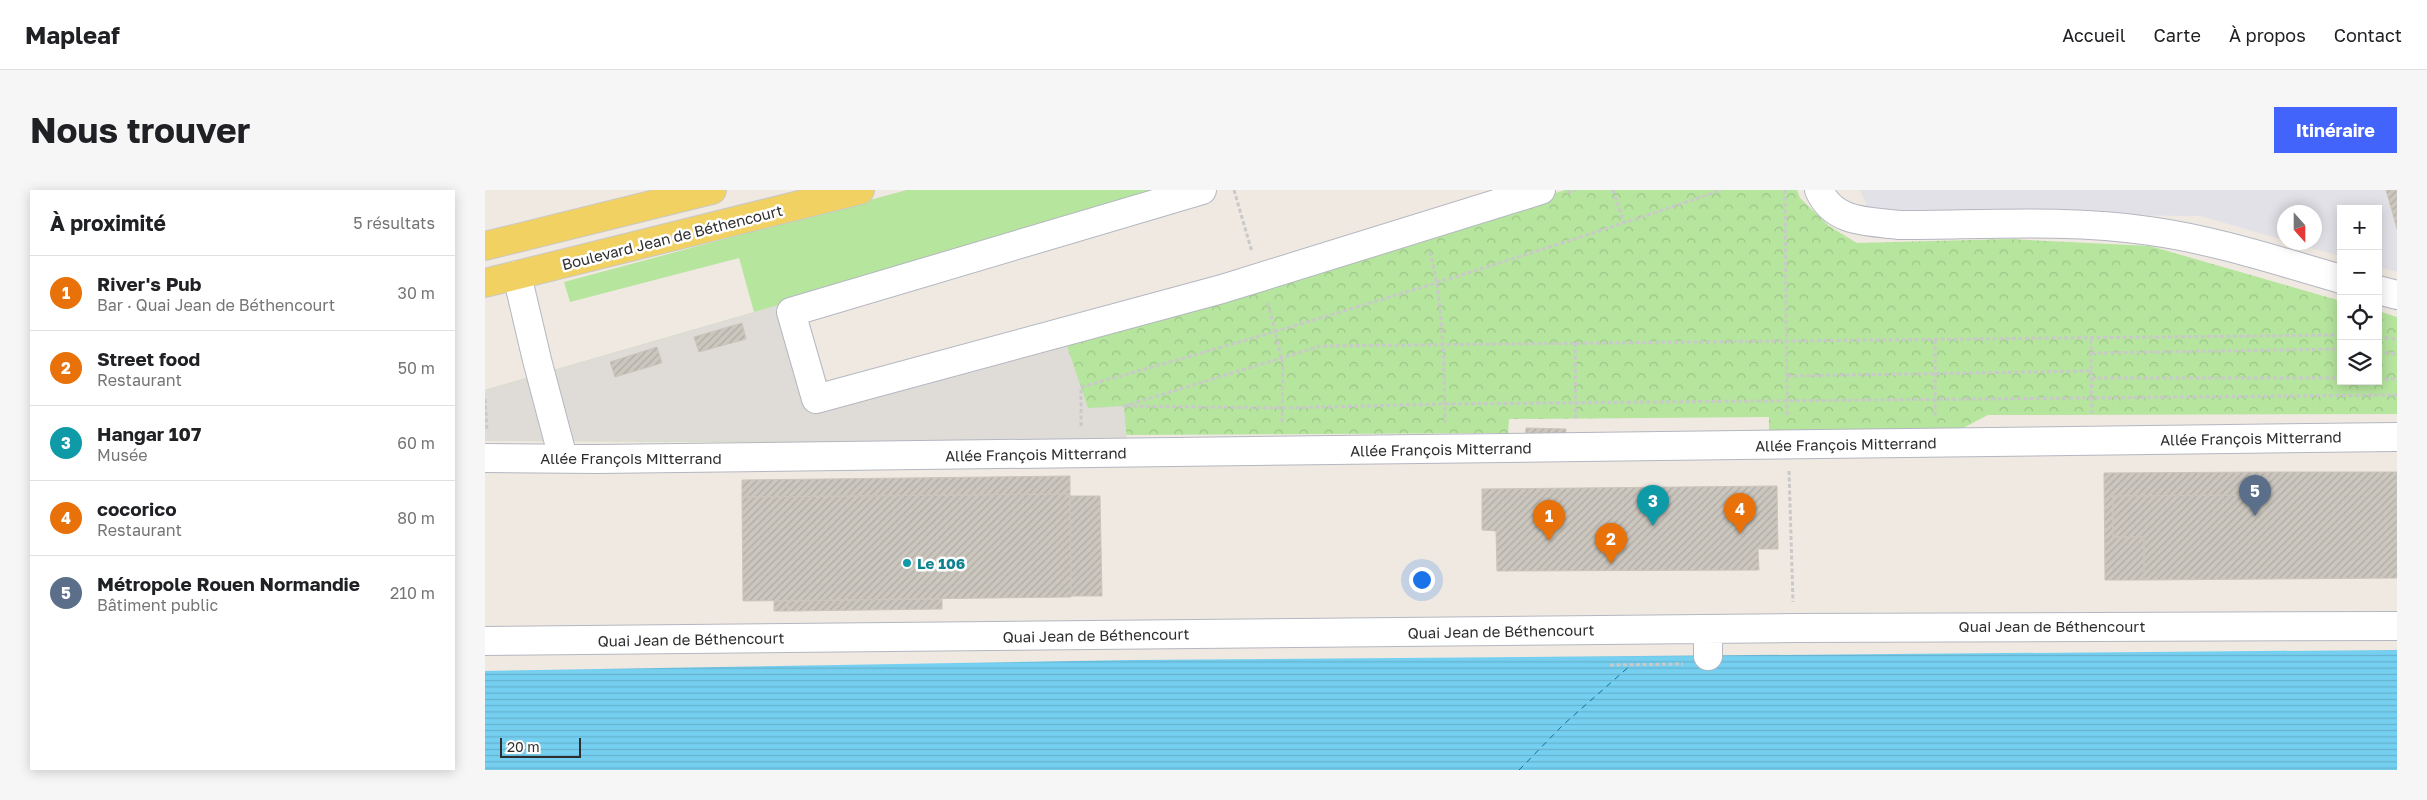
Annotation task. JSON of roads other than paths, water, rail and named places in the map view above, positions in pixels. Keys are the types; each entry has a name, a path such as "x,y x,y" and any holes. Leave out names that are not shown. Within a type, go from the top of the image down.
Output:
{"main road":[{"path":"485,246 712,190"},
{"name":"Boulevard Jean de Béthencourt","path":"485,283 860,190"}],"street":[{"path":"1202,190 791,312 816,399 1260,277 1541,190"},
{"path":"1819,190 1823,199 1842,216 1869,222 1900,225 2094,225 2150,231 2209,241 2337,278"},
{"path":"517,275 563,458"},
{"path":"2382,291 2397,295"},
{"name":"Allée François Mitterrand","path":"485,458 597,459 2397,437"},
{"name":"Quai Jean de Béthencourt","path":"485,641 1708,628 2397,626"},
{"path":"1708,628 1708,656"}],"water":[{"path":"2397,650 2397,770 485,770 485,671 1131,660"}],"place":[{"name":"Métropole Rouen Normandie","path":"2255,516"},
{"name":"Hangar 107","path":"1653,526"},
{"name":"cocorico","path":"1740,534"},
{"name":"River's Pub","path":"1549,541"},
{"name":"Le 106","path":"907,563"},
{"name":"Street food","path":"1611,564"}]}
